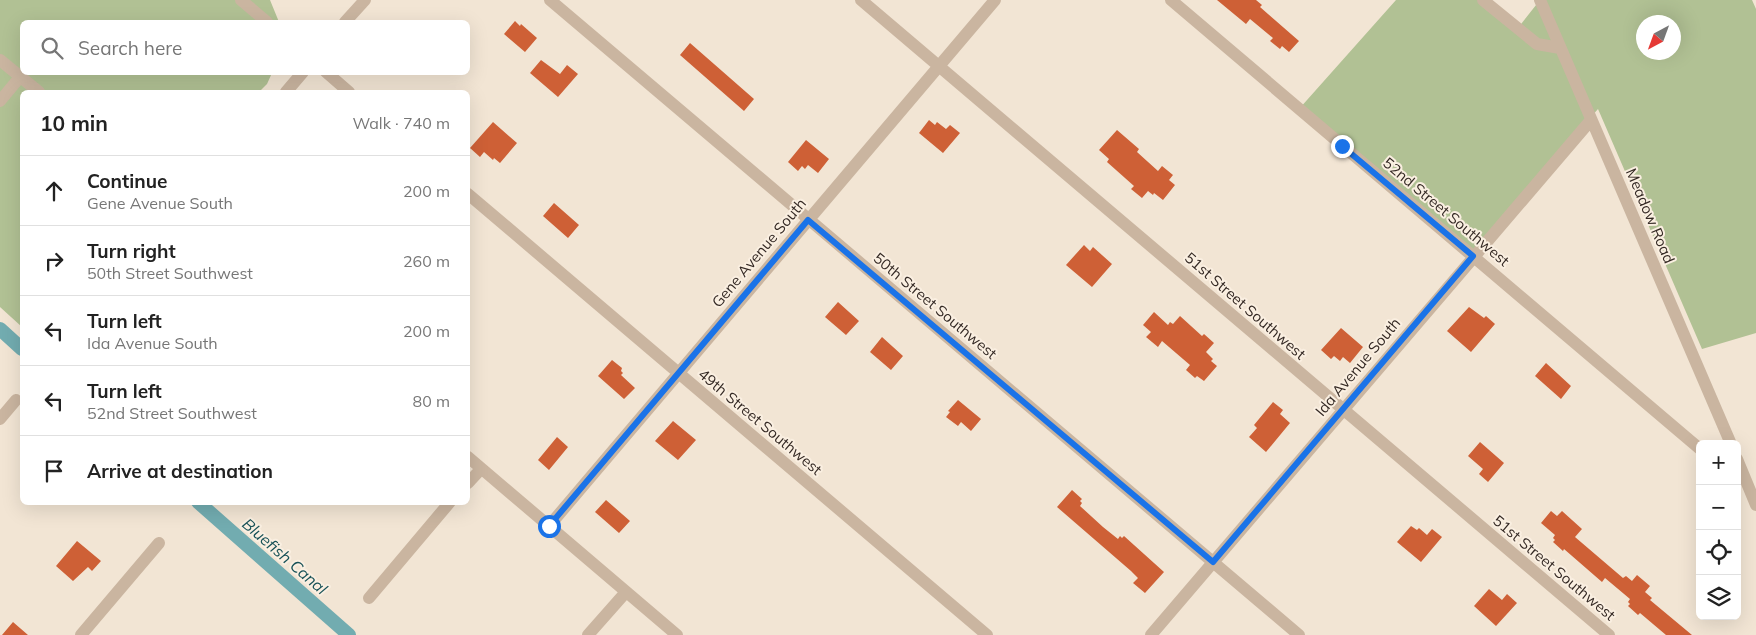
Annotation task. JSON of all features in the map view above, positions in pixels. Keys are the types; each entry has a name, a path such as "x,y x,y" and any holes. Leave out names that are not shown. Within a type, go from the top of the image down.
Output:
{"street":[{"path":"240,0 265,20"},
{"path":"347,20 364,0"},
{"name":"50th Street Southwest","path":"550,0 1299,635"},
{"name":"51st Street Southwest","path":"861,0 1608,635"},
{"name":"Gene Avenue South","path":"549,526 995,0"},
{"name":"52nd Street Southwest","path":"1171,0 1696,446"},
{"path":"1483,0 1537,44 1560,48"},
{"name":"Meadow Road","path":"1540,0 1729,440"},
{"path":"0,60 36,90"},
{"path":"288,90 300,75"},
{"path":"329,75 347,90"},
{"path":"0,100 20,77"},
{"name":"Ida Avenue South","path":"1152,635 1473,256 1591,120"},
{"name":"49th Street Southwest","path":"470,196 987,635"},
{"path":"0,419 16,400"},
{"path":"470,459 677,635"},
{"path":"470,481 481,468"},
{"path":"1741,470 1756,505"},
{"path":"1741,484 1750,492"},
{"path":"370,598 448,505"},
{"path":"81,635 159,543"},
{"path":"588,635 626,592"}],"green space":[{"path":"0,0 270,0 278,20 20,20 20,75 271,75 267,84 261,90 20,90 20,325 0,307"},
{"path":"1396,0 1483,0 1518,28 1540,0 1752,0 1756,9 1756,333 1702,349 1598,109 1470,254 1299,109"}],"building":[{"path":"1217,0 1256,0 1262,5 1260,7 1299,41 1289,52 1282,46 1280,49 1270,41 1273,38 1250,19 1246,24"},
{"path":"515,21 537,38 525,52 504,34"},
{"path":"690,43 754,99 744,111 680,55"},
{"path":"541,60 560,74 567,65 578,74 558,97 530,73"},
{"path":"929,120 935,125 937,122 946,129 950,125 960,133 943,153 919,133"},
{"path":"493,122 517,143 500,163 484,152 480,157 470,148"},
{"path":"1117,130 1139,149 1137,152 1158,171 1162,166 1173,175 1169,180 1175,185 1163,200 1148,191 1142,198 1131,189 1134,186 1107,162 1109,159 1099,150"},
{"path":"806,140 829,159 818,173 808,165 805,169 802,166 798,171 788,162"},
{"path":"554,203 579,225 568,238 543,216"},
{"path":"1084,245 1090,251 1093,247 1112,264 1092,287 1066,265"},
{"path":"838,302 859,321 846,335 825,317"},
{"path":"1469,307 1484,318 1486,316 1495,324 1471,352 1447,331"},
{"path":"1154,312 1168,325 1170,322 1173,324 1180,316 1202,336 1204,334 1214,343 1206,352 1213,359 1211,361 1217,366 1204,381 1197,376 1195,378 1186,370 1190,365 1162,341 1158,347 1146,337 1151,332 1143,325"},
{"path":"1341,328 1363,347 1350,363 1343,357 1340,361 1334,356 1331,359 1321,350"},
{"path":"882,337 903,356 891,370 870,352"},
{"path":"612,360 622,368 621,371 623,373 621,375 635,388 624,399 598,376"},
{"path":"1546,363 1571,386 1561,399 1535,376"},
{"path":"958,400 981,419 971,431 961,422 958,426 946,417 950,412 948,411"},
{"path":"1273,402 1283,410 1280,414 1290,423 1266,452 1249,437 1257,428 1254,425"},
{"path":"673,421 696,440 678,460 655,441"},
{"path":"557,437 568,447 549,470 538,460"},
{"path":"1480,442 1504,463 1488,482 1479,474 1483,469 1468,456"},
{"path":"1072,490 1082,499 1080,506 1103,527 1118,539 1120,536 1122,538 1124,536 1164,572 1145,593 1133,583 1138,578 1131,571 1057,507"},
{"path":"606,500 630,521 619,533 595,512"},
{"path":"1551,511 1557,516 1562,511 1582,529 1575,537 1623,578 1626,576 1632,581 1637,575 1650,586 1645,592 1652,598 1650,600 1692,635 1666,635 1640,613 1638,615 1628,606 1630,599 1605,578 1602,582 1564,549 1563,551 1553,542 1555,535 1541,523"},
{"path":"1411,526 1417,530 1419,528 1427,535 1432,529 1442,537 1421,562 1397,542"},
{"path":"77,541 101,561 92,571 88,567 73,581 56,566"},
{"path":"1489,589 1502,600 1507,594 1517,603 1496,626 1474,606"},
{"path":"13,622 28,635 2,635"}],"waterway":[{"name":"Bluefish Canal","path":"0,329 20,347"},
{"name":"Bluefish Canal","path":"201,505 349,635"}],"route":[{"path":"549,526 808,220 1213,562 1473,256 1342,146"}]}
